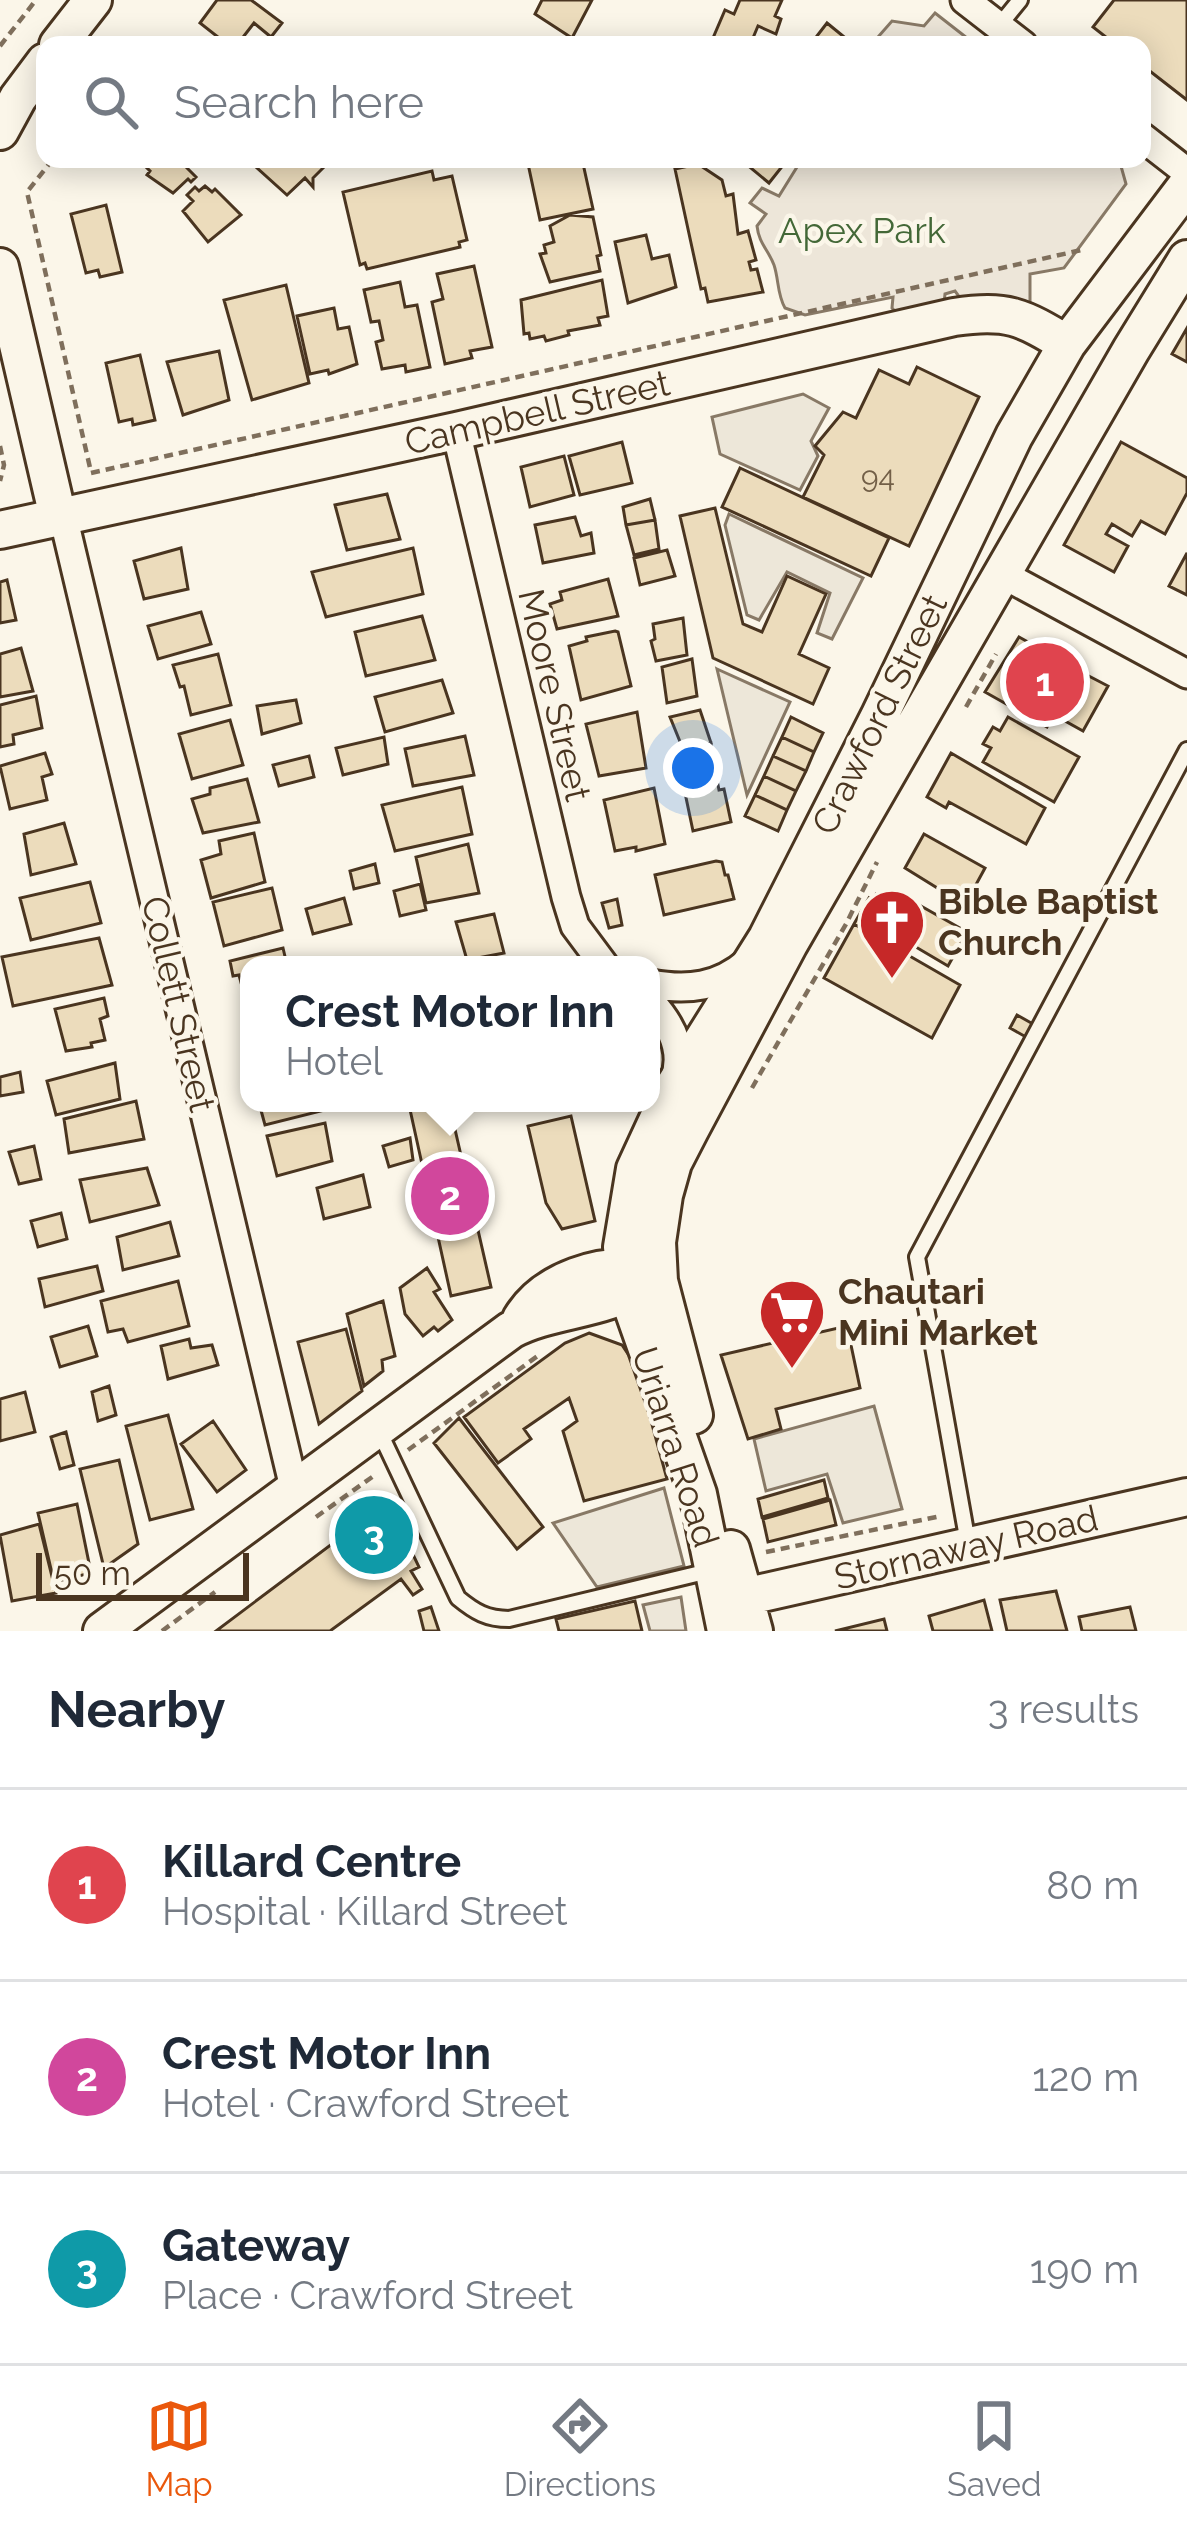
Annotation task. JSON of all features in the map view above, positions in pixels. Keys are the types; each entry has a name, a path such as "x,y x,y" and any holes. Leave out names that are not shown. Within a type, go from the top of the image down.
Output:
{"main road":[{"path":"65,36 93,0"},
{"path":"0,131 36,76"},
{"name":"Crawford Street","path":"637,1278 623,1235 635,1169 670,1090 767,938 1014,436 1067,344 1187,185"},
{"name":"Crawford Street","path":"637,1278 657,1242 664,1195 690,1130 789,944 1187,259"},
{"name":"Collett Street","path":"0,267 77,504"},
{"name":"Campbell Street","path":"0,530 77,504 456,431 987,312 1027,318 1067,344"},
{"path":"958,552 1004,575"},
{"path":"102,1631 511,1330 543,1293 573,1279 637,1278"},
{"name":"Uriarra Road","path":"637,1278 759,1612 726,1631 687,1458 637,1278"},
{"name":"Stornaway Road","path":"759,1612 968,1544 1187,1497"}],"street":[{"path":"965,0 1012,36"},
{"path":"1151,144 1187,172"},
{"name":"Moore Street","path":"456,431 566,897 575,926 597,956"},
{"name":"Collett Street","path":"77,504 296,1492"},
{"path":"1004,575 1187,674"},
{"path":"660,985 689,988 721,980 748,962 767,938"},
{"path":"660,1014 677,1047 678,1071 670,1090"}],"lane":[{"path":"999,26 1020,0"},
{"path":"968,1544 916,1257 1187,750"},
{"path":"378,1429 458,1598 474,1611 508,1619 714,1570"}],"path":[{"path":"0,46 36,0"},
{"path":"46,168 27,192 77,504 1086,249"},
{"path":"0,446 4,465 0,481"}],"green space":[{"path":"935,13 964,36 879,36 892,21 924,26"},
{"name":"Apex Park","path":"796,168 1122,168 1126,184 1064,268 1030,274 1030,302 1013,321 963,302 955,291 945,294 944,304 904,321 892,308 893,297 805,315 785,308 774,265 758,232 766,214 750,203 762,188 779,196"}],"shaded area":[{"path":"803,394 829,408 811,441 818,456 800,490 720,454 712,417"},
{"path":"729,514 863,578 832,639 817,633 830,593 787,572 759,620 747,615 725,525"},
{"path":"717,669 790,702 747,795"},
{"path":"874,1406 902,1509 843,1523 827,1474 766,1491 754,1439"},
{"path":"664,1488 684,1566 597,1587 553,1523"},
{"path":"681,1597 686,1631 650,1631 643,1605"}],"building":[{"path":"217,0 251,0 282,23 272,36 254,23 244,36 217,36 200,23"},
{"path":"542,0 592,0 573,36 535,14"},
{"path":"740,0 782,0 775,16 781,19 776,34 758,26 754,36 714,36 725,10 734,14"},
{"path":"1114,0 1187,0 1187,100 1151,72 1151,36 1104,36 1093,27"},
{"path":"827,23 843,36 817,36"},
{"path":"147,168 187,168 196,177 173,193 147,175"},
{"path":"257,168 323,168 313,178 313,187 305,178 287,195"},
{"path":"529,168 584,168 593,209 540,220"},
{"path":"704,168 722,180 726,196 733,194 738,234 748,231 756,260 749,262 751,270 757,269 763,292 708,302 705,288 701,289 675,169"},
{"path":"751,168 781,168 769,183"},
{"path":"432,171 434,180 452,176 467,240 459,242 460,247 367,269 365,263 360,265 343,192"},
{"path":"205,186 212,192 215,189 241,215 208,242 183,211 193,201 187,195"},
{"path":"106,205 122,272 100,277 98,270 86,273 71,214"},
{"path":"570,215 593,217 600,271 550,282 540,254 546,253 544,245 554,242 550,226"},
{"path":"646,235 652,259 669,255 676,287 628,303 615,242"},
{"path":"474,266 492,347 470,351 472,358 445,364 432,302 443,299 437,274"},
{"path":"602,280 608,316 598,318 600,325 546,341 544,336 530,339 529,333 524,334 521,300"},
{"path":"400,282 405,307 417,305 430,367 406,372 405,365 382,369 376,342 383,340 379,321 371,322 364,290"},
{"path":"286,285 309,383 252,400 224,300"},
{"path":"334,308 338,329 349,327 357,364 329,374 328,370 310,374 297,316"},
{"path":"1187,328 1187,362 1172,354"},
{"path":"219,351 229,400 183,415 167,362"},
{"path":"140,355 155,420 133,425 132,419 119,422 106,363"},
{"path":"917,367 979,397 909,546 803,497 824,455 815,446 843,412 856,418 879,370 909,384"},
{"path":"622,442 632,483 580,495 569,456"},
{"path":"1121,442 1187,478 1187,493 1165,534 1141,521 1132,536 1112,524 1106,534 1128,546 1114,572 1064,545"},
{"path":"564,456 574,495 530,507 521,467"},
{"path":"740,468 889,538 871,576 722,507"},
{"path":"387,494 400,539 347,550 335,505"},
{"path":"650,499 655,520 626,525 623,507"},
{"path":"715,508 743,624 762,632 787,576 826,594 799,654 829,668 813,704 713,658 680,516"},
{"path":"575,517 581,536 591,533 594,553 543,563 535,525"},
{"path":"655,520 659,549 634,555 626,525"},
{"path":"181,548 188,589 144,599 134,561"},
{"path":"413,548 423,594 326,617 312,572"},
{"path":"667,550 675,576 640,585 634,558"},
{"path":"1187,553 1187,595 1169,586"},
{"path":"608,579 618,616 557,629 550,604 562,600 560,592"},
{"path":"7,580 16,620 0,623 0,582"},
{"path":"201,612 211,644 158,659 148,626"},
{"path":"422,616 435,660 366,676 355,632"},
{"path":"683,618 687,655 656,661 653,624"},
{"path":"615,631 631,686 581,700 569,646"},
{"path":"1019,637 1073,667 1070,672 1078,677 1081,672 1108,686 1083,731 1058,717 1058,708 1047,727 985,692"},
{"path":"21,648 33,691 0,697 0,654"},
{"path":"218,654 231,705 191,715 173,665"},
{"path":"692,659 697,696 667,703 662,667"},
{"path":"442,680 453,713 385,732 375,697"},
{"path":"36,696 42,728 13,735 14,744 0,747 0,705"},
{"path":"296,700 301,723 262,734 257,706"},
{"path":"700,710 711,743 683,749 670,717"},
{"path":"637,712 646,768 599,776 586,724"},
{"path":"791,717 823,733 814,752 782,737"},
{"path":"1008,717 1079,757 1054,802 983,762 991,748 983,744 993,727 1000,731"},
{"path":"230,720 243,765 192,779 179,734"},
{"path":"465,736 474,775 413,786 405,749"},
{"path":"384,737 388,764 343,775 336,748"},
{"path":"782,737 814,752 806,771 773,756"},
{"path":"711,743 715,776 685,783 680,763 685,762 683,749"},
{"path":"45,753 52,774 42,777 47,800 10,809 0,766"},
{"path":"951,753 1045,808 1026,844 949,802 946,808 927,797"},
{"path":"309,756 314,777 279,786 273,765"},
{"path":"773,756 806,771 796,791 764,776"},
{"path":"764,776 796,791 787,810 755,795"},
{"path":"247,779 259,822 203,833 192,799 210,794 210,788"},
{"path":"717,780 719,790 724,789 731,822 693,831 684,788"},
{"path":"462,787 472,834 395,851 382,805"},
{"path":"654,788 665,844 615,851 604,800"},
{"path":"755,795 787,810 778,831 745,816"},
{"path":"64,823 76,864 31,875 24,834"},
{"path":"254,833 265,882 211,898 201,860 221,854 219,841"},
{"path":"924,834 985,868 972,892 947,894 905,868"},
{"path":"468,844 479,893 426,903 416,857"},
{"path":"722,862 734,899 664,915 655,875"},
{"path":"375,864 379,883 354,889 350,871"},
{"path":"90,882 101,923 31,940 20,898"},
{"path":"420,884 426,910 400,916 394,891"},
{"path":"272,888 282,930 224,946 213,902"},
{"path":"876,894 906,911 912,901 967,932 948,966 904,940 898,950 854,924"},
{"path":"344,898 351,924 313,934 306,909"},
{"path":"617,899 622,925 609,928 602,903"},
{"path":"494,914 504,953 466,956 456,922"},
{"name":"Bible Baptist Church","path":"854,924 960,985 932,1038 824,978"},
{"path":"99,938 112,985 13,1006 2,957"},
{"path":"283,948 285,956 250,956"},
{"path":"240,959 240,979 233,976 230,961"},
{"path":"104,998 108,1016 100,1019 105,1040 66,1051 55,1009"},
{"path":"1017,1015 1033,1024 1026,1037 1010,1028"},
{"path":"115,1063 120,1099 56,1115 47,1081"},
{"path":"20,1072 23,1092 0,1096 0,1077"},
{"path":"136,1101 144,1139 69,1153 64,1119"},
{"path":"261,1112 317,1112 265,1125"},
{"path":"411,1112 451,1112 491,1287 451,1296"},
{"path":"571,1116 595,1221 562,1229 546,1203 528,1126"},
{"path":"325,1123 332,1161 277,1176 267,1136"},
{"path":"410,1138 413,1160 389,1167 383,1146"},
{"path":"34,1146 41,1179 19,1184 9,1152"},
{"path":"147,1168 159,1205 90,1222 80,1180"},
{"path":"363,1175 370,1207 324,1219 317,1188"},
{"path":"61,1213 67,1239 38,1247 31,1221"},
{"path":"170,1222 179,1256 123,1270 117,1237"},
{"path":"97,1266 103,1291 45,1307 39,1279"},
{"path":"427,1268 440,1289 434,1292 452,1320 423,1336 405,1314 400,1288"},
{"path":"178,1281 189,1326 128,1342 123,1329 108,1332 101,1301"},
{"path":"383,1301 395,1356 382,1360 383,1371 364,1386 347,1314"},
{"path":"88,1326 97,1356 60,1367 51,1337"},
{"name":"Chautari Mini Market","path":"847,1326 860,1388 776,1409 781,1429 748,1439 721,1355"},
{"path":"346,1329 362,1391 319,1424 298,1342"},
{"path":"589,1333 622,1345 636,1366 667,1479 584,1501 563,1431 577,1421 569,1398 524,1429 531,1439 498,1463 464,1417 565,1343"},
{"path":"189,1339 191,1348 212,1345 218,1365 168,1379 161,1346"},
{"path":"109,1386 116,1415 98,1421 92,1392"},
{"path":"25,1392 35,1432 0,1441 0,1399"},
{"path":"168,1415 193,1509 150,1520 126,1426"},
{"path":"459,1418 543,1527 517,1549 434,1443"},
{"path":"213,1421 246,1470 217,1492 181,1444"},
{"path":"66,1432 74,1465 60,1469 51,1437"},
{"path":"119,1460 138,1544 104,1568 80,1469"},
{"path":"824,1480 828,1498 762,1517 758,1499"},
{"path":"830,1500 836,1525 768,1542 763,1519"},
{"path":"388,1502 419,1567 411,1571 422,1589 413,1595 401,1579 330,1631 216,1631"},
{"path":"77,1504 91,1573 54,1582 38,1513"},
{"path":"39,1524 56,1593 12,1601 0,1535"},
{"path":"1056,1591 1067,1631 1007,1631 1000,1600"},
{"path":"984,1600 992,1631 933,1631 929,1616"},
{"path":"635,1601 642,1631 559,1631 556,1619"},
{"path":"431,1607 439,1631 424,1631 419,1611"},
{"path":"1130,1607 1136,1631 1082,1631 1079,1617"},
{"path":"884,1619 887,1631 835,1631"}],"place":[{"name":"Killard Centre","path":"1045,682"},
{"name":"Bible Baptist Church","path":"892,981"},
{"name":"Crest Motor Inn","path":"450,1196"},
{"name":"Chautari Mini Market","path":"792,1371"},
{"name":"Gateway","path":"374,1535"}]}
